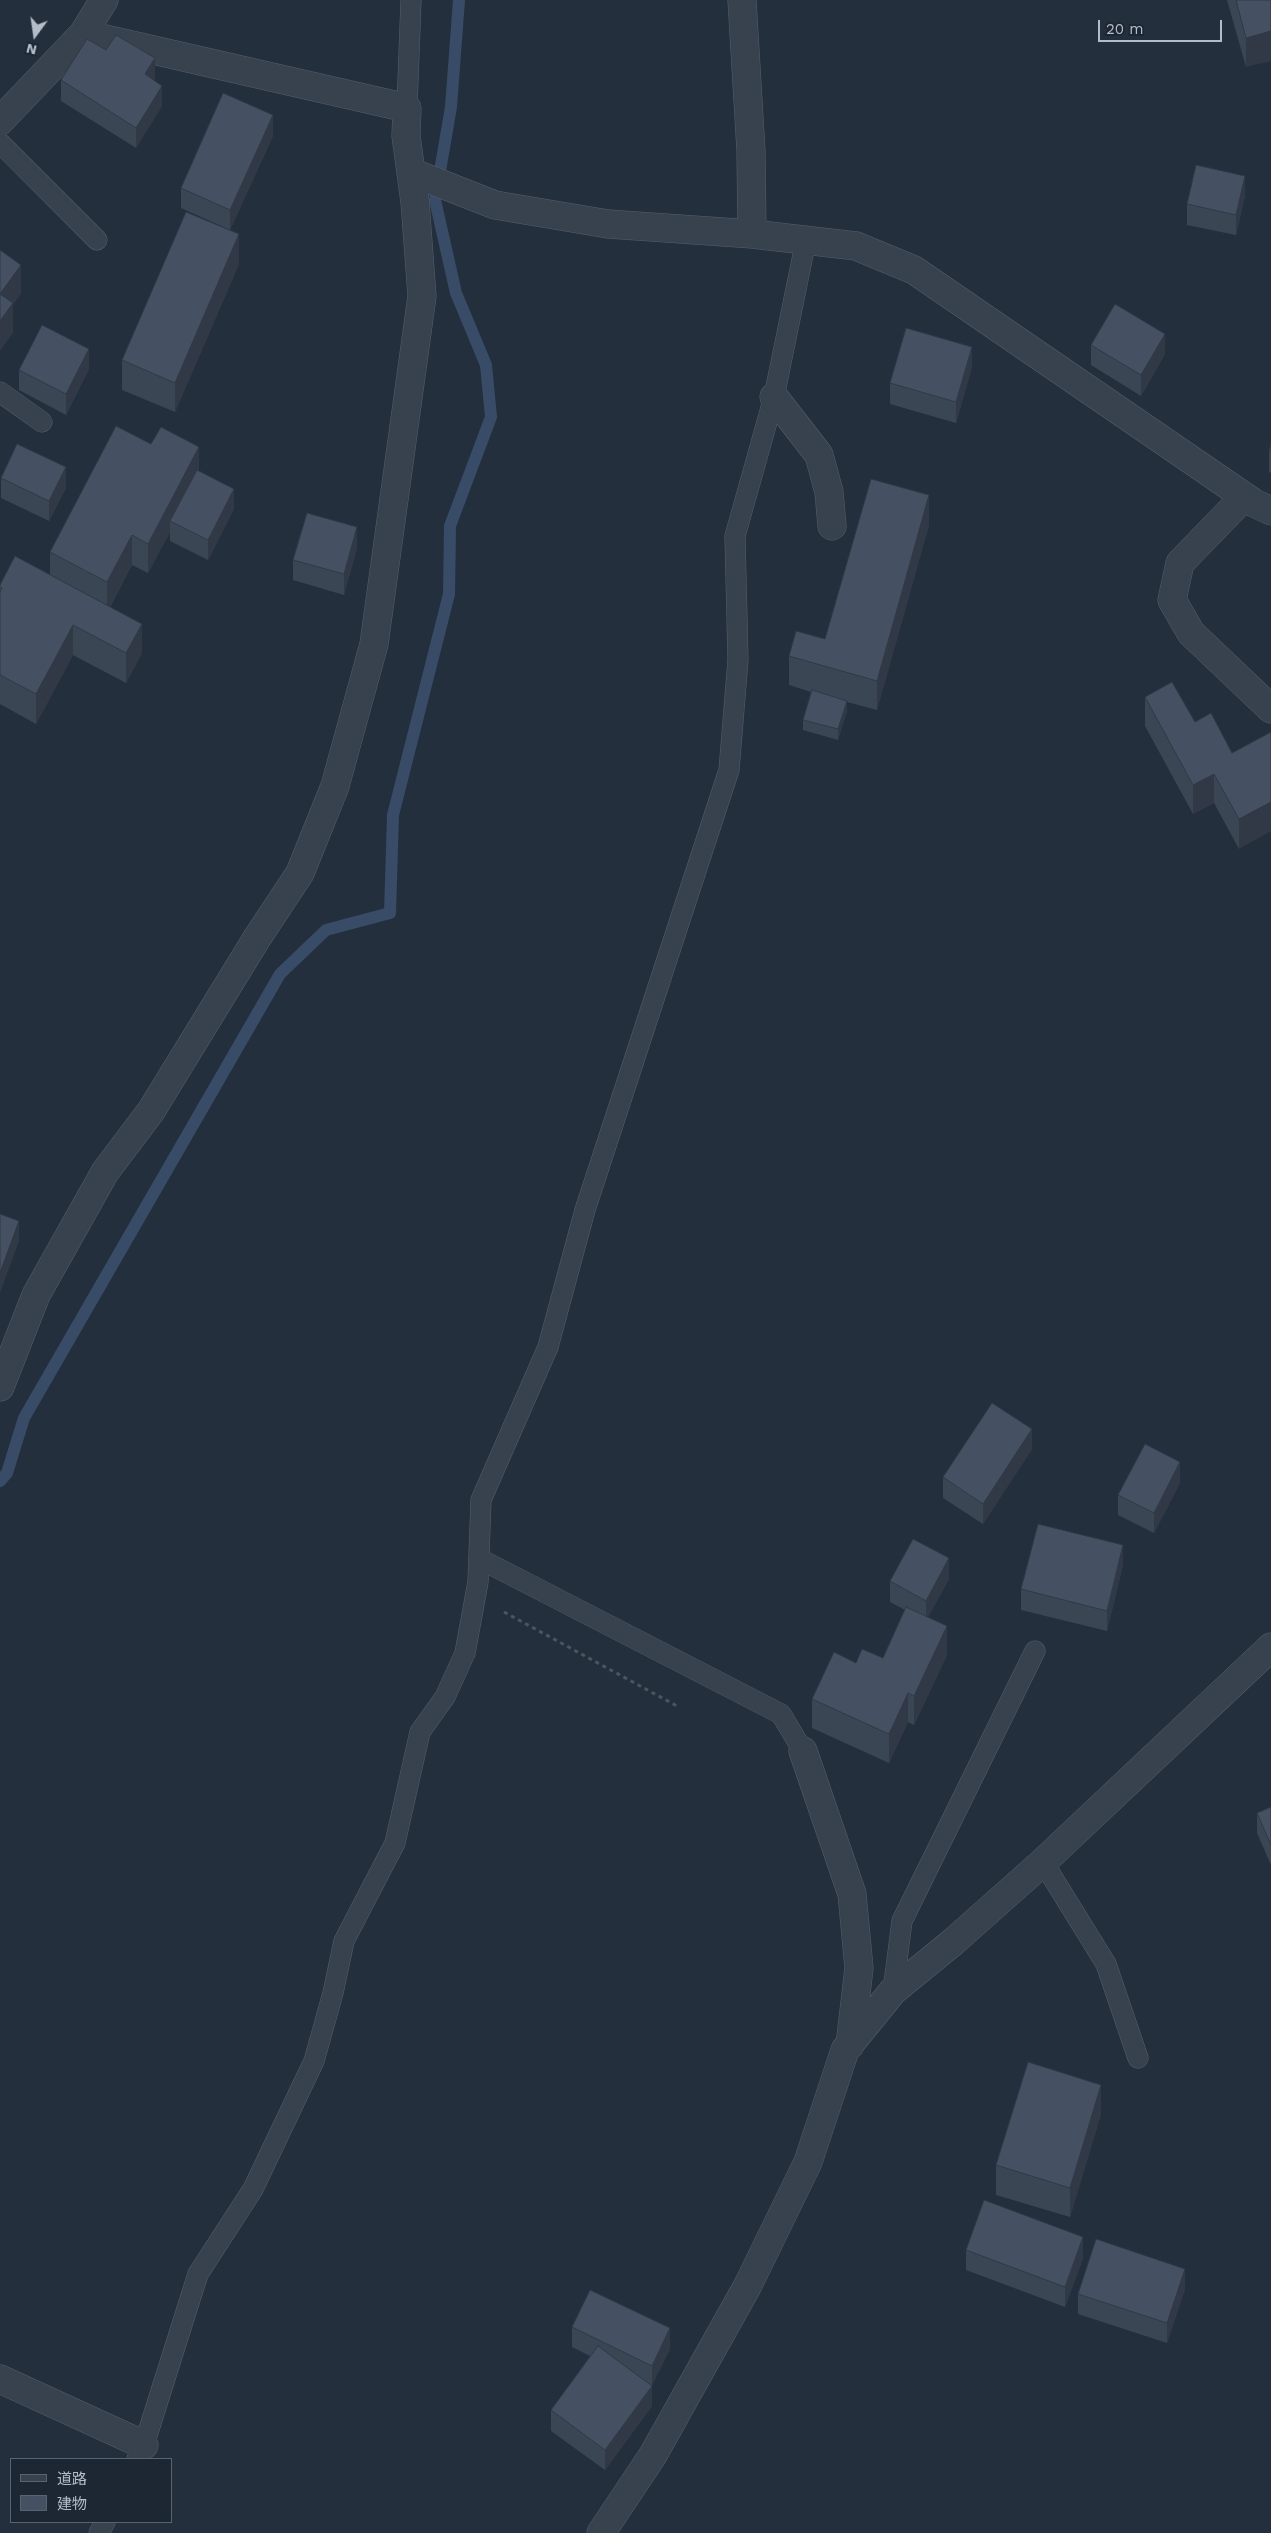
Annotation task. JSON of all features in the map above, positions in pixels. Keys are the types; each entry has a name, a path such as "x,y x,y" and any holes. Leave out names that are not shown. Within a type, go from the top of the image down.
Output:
{"street":[{"path":"0,121 83,34 104,0"},
{"path":"742,0 751,151 752,234"},
{"path":"0,1387 36,1295 105,1172 151,1111 257,938 300,872 335,786 374,644 422,296 406,136 407,108 83,34"},
{"path":"411,172 495,206 608,224 752,234 856,246 914,270 1244,497 1271,511"},
{"path":"774,397 819,455 829,492 832,526"},
{"path":"1244,497 1180,563 1172,600 1191,634 1271,709"},
{"path":"601,2533 653,2455 748,2285 808,2162 845,2050 893,1991 953,1942 1043,1862 1271,1647"},
{"path":"803,1751 852,1894 859,1968 850,2044"},
{"path":"0,2379 141,2452"}],"lane":[{"path":"407,108 411,0"},
{"path":"0,143 97,240"},
{"path":"141,2452 198,2274 253,2189 314,2061 334,1993 344,1941 395,1843 420,1732 445,1697 465,1653 476,1596 480,1559 481,1500 548,1346 585,1210 729,770 738,660 735,536 774,397 806,240"},
{"path":"0,392 42,422"},
{"path":"480,1559 781,1714 803,1751"},
{"path":"893,1991 902,1921 1035,1651"},
{"path":"1043,1862 1106,1964 1138,2058"}],"path":[{"path":"476,1596 677,1706"}],"building":[{"path":"1236,0 1271,0 1271,31 1246,38"},
{"path":"116,35 155,58 145,74 162,86 136,128 61,80 87,39 106,50"},
{"path":"223,93 273,115 230,210 181,188"},
{"path":"1196,165 1245,176 1236,215 1187,204"},
{"path":"186,212 239,234 175,383 122,360"},
{"path":"0,250 21,265 0,294"},
{"path":"0,294 13,303 0,321"},
{"path":"1115,304 1165,334 1141,375 1091,345"},
{"path":"42,325 89,349 66,394 19,370"},
{"path":"906,328 972,347 956,402 890,383"},
{"path":"116,426 151,444 161,427 199,447 148,544 132,535 107,582 50,552"},
{"path":"17,444 66,467 49,501 1,478"},
{"path":"197,470 234,489 208,540 170,521"},
{"path":"871,479 929,495 877,681 789,656 796,631 825,639"},
{"path":"307,513 357,527 344,574 293,560"},
{"path":"15,556 142,624 126,653 73,625 36,694 0,675 0,592 2,588 0,585"},
{"path":"1172,682 1195,722 1211,713 1232,753 1271,732 1271,802 1239,819 1214,774 1193,785 1145,697"},
{"path":"812,690 847,701 838,729 803,720"},
{"path":"0,1214 19,1221 0,1273"},
{"path":"992,1403 1032,1429 983,1504 943,1477"},
{"path":"1145,1444 1180,1462 1154,1513 1118,1495"},
{"path":"1038,1524 1123,1545 1107,1611 1021,1589"},
{"path":"913,1539 949,1558 926,1601 890,1581"},
{"path":"906,1607 947,1626 914,1696 908,1693 889,1734 812,1699 834,1652 856,1663 862,1649 883,1658"},
{"path":"1271,1807 1271,1845 1257,1813"},
{"path":"1028,2062 1101,2085 1070,2188 996,2165"},
{"path":"984,2200 1083,2237 1065,2287 966,2250"},
{"path":"1096,2239 1185,2269 1167,2323 1078,2294"},
{"path":"590,2290 670,2328 652,2366 572,2327"},
{"path":"598,2346 652,2386 605,2450 551,2410"}],"waterway":[{"path":"0,1481 7,1473 24,1418 280,974 326,930 390,913 393,815 449,594 450,526 491,417 486,365 456,293 435,200 451,107 459,0"}]}
